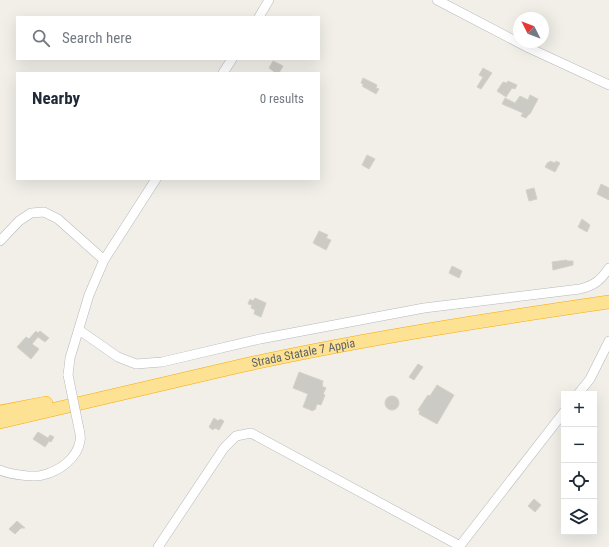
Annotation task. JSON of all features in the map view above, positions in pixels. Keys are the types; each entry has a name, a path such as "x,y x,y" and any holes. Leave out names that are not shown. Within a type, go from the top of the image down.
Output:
{"highway":[{"name":"Strada Statale 7 Appia","path":"0,412 239,358 351,336 496,311 609,294"},
{"name":"Strada Statale 7 Appia","path":"0,422 240,366 360,342 498,318 609,302"}],"street":[{"path":"260,16 269,0"},
{"path":"437,0 529,48 609,85"},
{"path":"224,72 231,60"},
{"path":"0,470 10,474 42,476 62,467 74,457 80,441 68,375 70,358 89,296 104,260 155,180"},
{"path":"0,242 19,221 31,213 44,212 58,219 104,260"},
{"path":"79,330 118,357 136,364 162,362 260,338 424,308 580,289 592,286 603,277 609,268"},
{"path":"580,391 590,379 609,341"},
{"path":"158,547 224,448 236,436 251,433 460,546 561,416"}],"building":[{"path":"273,61 283,66 280,72 275,72 269,68"},
{"path":"483,68 492,73 481,89 477,87 483,77 479,75"},
{"path":"363,78 377,85 376,88 379,89 376,94 362,86 364,85 361,83"},
{"path":"508,81 517,85 515,89 512,88 506,97 497,91 503,82 507,83"},
{"path":"530,95 538,99 530,114 526,118 521,116 523,113 502,104 505,98 515,103 520,96 528,100"},
{"path":"367,155 375,159 369,169 362,165"},
{"path":"550,161 560,163 555,172 545,167"},
{"path":"601,184 609,188 609,200 597,194"},
{"path":"534,188 537,199 529,201 526,190"},
{"path":"582,219 590,225 587,232 578,227"},
{"path":"319,231 328,235 326,238 331,240 326,250 313,243"},
{"path":"567,260 573,261 573,265 553,270 552,262"},
{"path":"452,266 462,271 459,278 449,273"},
{"path":"255,298 266,303 261,317 254,314 255,310 251,308 252,305 248,304 250,299 253,301"},
{"path":"36,331 38,333 40,331 49,338 45,342 38,337 32,344 39,349 31,359 17,347 26,337 29,339"},
{"path":"418,364 423,367 414,380 409,377"},
{"path":"299,372 323,381 322,386 326,388 321,405 317,404 315,410 314,409 313,411 303,407 308,394 293,388"},
{"path":"437,385 454,395 437,424 419,414 420,411 418,410"},
{"path":"389,396 395,396 399,400 399,406 395,410 389,410 385,406 385,400"},
{"path":"214,418 218,421 220,419 224,421 219,430 215,428 213,430 209,427"},
{"path":"38,432 48,438 50,435 54,437 45,447 33,439"},
{"path":"534,499 541,505 535,512 528,506"},
{"path":"17,521 25,528 21,528 15,534 9,529"}]}
